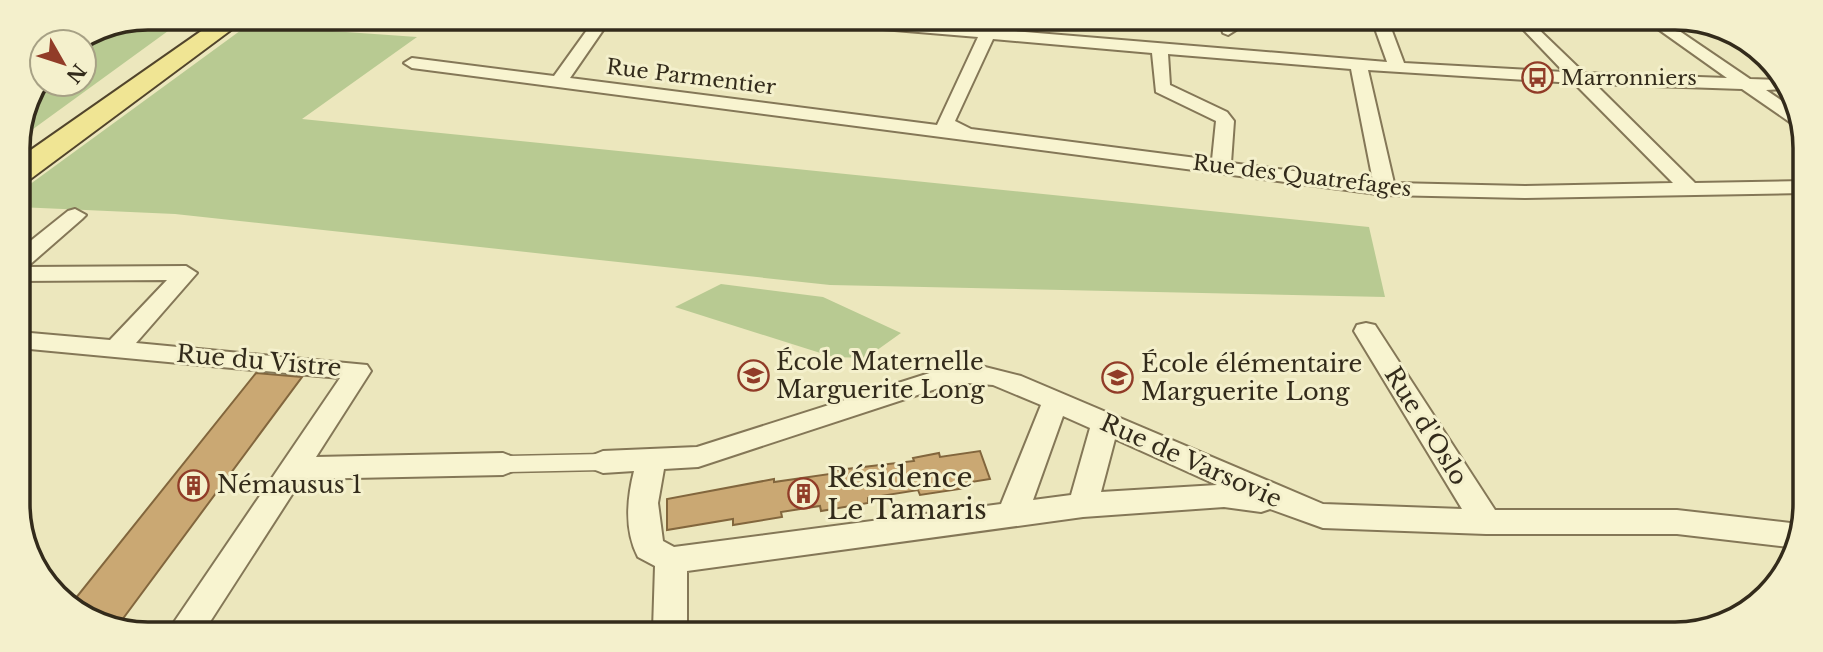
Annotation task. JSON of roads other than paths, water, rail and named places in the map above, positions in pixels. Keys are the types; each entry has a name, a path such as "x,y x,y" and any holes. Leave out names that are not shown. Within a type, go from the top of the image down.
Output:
{"main road":[{"path":"30,148 186,30"},
{"path":"30,164 218,30"}],"street":[{"path":"558,83 595,30"},
{"path":"966,134 945,123 997,30 1160,49 1397,66 1774,85"},
{"path":"1384,30 1397,66"},
{"path":"1531,30 1689,188"},
{"path":"1668,30 1787,112"},
{"path":"1160,49 1162,88 1221,116 1225,121 1222,167"},
{"name":"Rue Parmentier","path":"412,63 966,134"},
{"path":"1358,63 1385,189"},
{"name":"Rue des Quatrefages","path":"966,134 1385,189 1525,192 1793,187"},
{"path":"30,254 75,215"},
{"path":"30,274 187,273 117,348"},
{"name":"Rue d'Oslo","path":"1366,331 1486,522"},
{"name":"Rue du Vistre","path":"30,341 358,371 191,622"},
{"name":"Rue de Varsovie","path":"603,462 698,457 948,376 972,372 997,376 1289,505 1323,516 1486,522 1677,522 1789,535"},
{"path":"1012,515 1051,411"},
{"path":"1083,505 1105,423"},
{"path":"652,459 640,501 643,522 649,548 671,560 1083,505 1224,496 1289,505"},
{"path":"296,468 603,462"},
{"path":"670,622 671,560"}],"place":[{"name":"Marronniers","path":"1538,78"},
{"name":"École Maternelle Marguerite Long","path":"753,376"},
{"name":"École élémentaire Marguerite Long","path":"1118,378"},
{"name":"Némausus 1","path":"194,485"},
{"name":"Résidence Le Tamaris","path":"804,493"}]}
